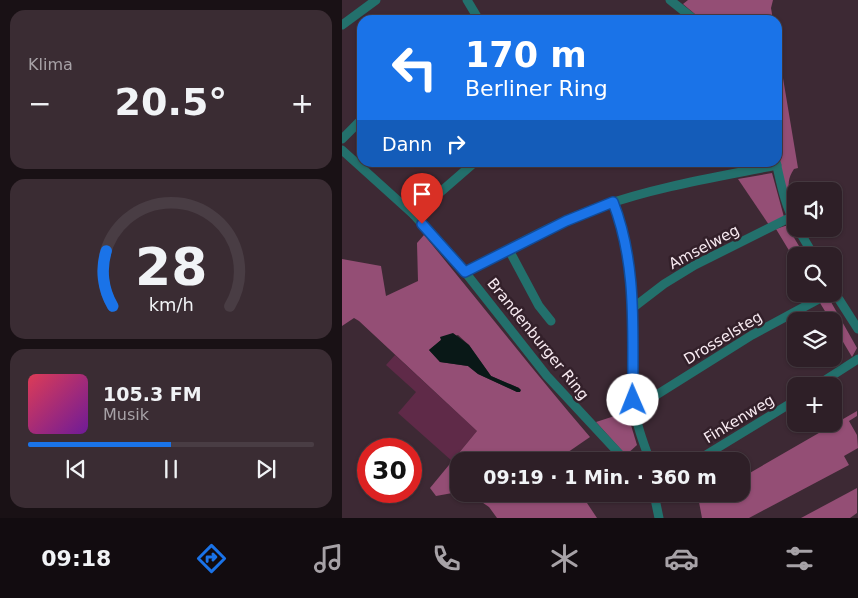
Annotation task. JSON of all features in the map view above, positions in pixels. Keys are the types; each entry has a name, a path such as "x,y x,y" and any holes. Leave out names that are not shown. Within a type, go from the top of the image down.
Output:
{"street":[{"path":"342,25 376,0"},
{"path":"467,0 476,15"},
{"path":"670,0 689,15"},
{"path":"342,139 357,125"},
{"name":"Brandenburger Ring","path":"342,150 357,164"},
{"name":"Brandenburger Ring","path":"361,167 414,215 465,272 547,376 618,452"},
{"path":"414,215 469,167"},
{"path":"465,272 566,221 613,202 675,185 762,167"},
{"path":"777,167 787,205"},
{"path":"613,202 618,214 630,271 634,308 632,348 634,409 647,452"},
{"name":"Amselweg","path":"634,308 664,284 696,265 787,224"},
{"path":"509,250 539,306 551,321"},
{"name":"Drosselsteg","path":"634,409 752,335 813,302"},
{"path":"840,302 858,329"},
{"path":"830,377 858,359"},
{"name":"Finkenweg","path":"711,452 787,405"},
{"path":"656,502 659,518"}],"shaded area":[{"path":"688,0 773,0 771,8 772,15 696,15 683,4"},
{"path":"782,72 798,168 794,169 789,182 787,182 787,195 781,167"},
{"path":"772,173 784,217 769,225 738,179"},
{"path":"787,226 787,237 794,237 800,247 787,247 776,229"},
{"path":"424,235 590,437 568,452 460,452 477,431 359,321 354,318 342,326 342,259 381,266 386,296 418,281 417,243","holes":["458,335 469,345 491,376 519,388 517,392 478,374 468,366 440,362 429,350 441,340"]},
{"path":"831,302 837,312 826,312 820,303"},
{"path":"842,321 857,348 852,357 842,340"},
{"path":"453,333 469,345 491,376 519,388 520,392 478,374 468,366 440,362 429,350 441,340 440,337"},
{"path":"395,355 477,431 460,452 450,452 450,459 398,413 416,392 386,365"},
{"path":"857,411 857,416 849,421 857,435 858,448 844,456 849,465 749,518 702,518 699,502 750,502 750,473 821,432 842,432 842,420"},
{"path":"627,412 637,445 629,452 623,452 596,422"},
{"path":"450,464 450,493 436,496 430,488"},
{"path":"857,488 857,513 850,518 801,518"},
{"path":"482,502 586,502 597,518 497,518 489,507"}],"route":[{"path":"422,224 465,272 566,221 613,202 618,214 630,271 634,308 632,348 633,400"}]}
